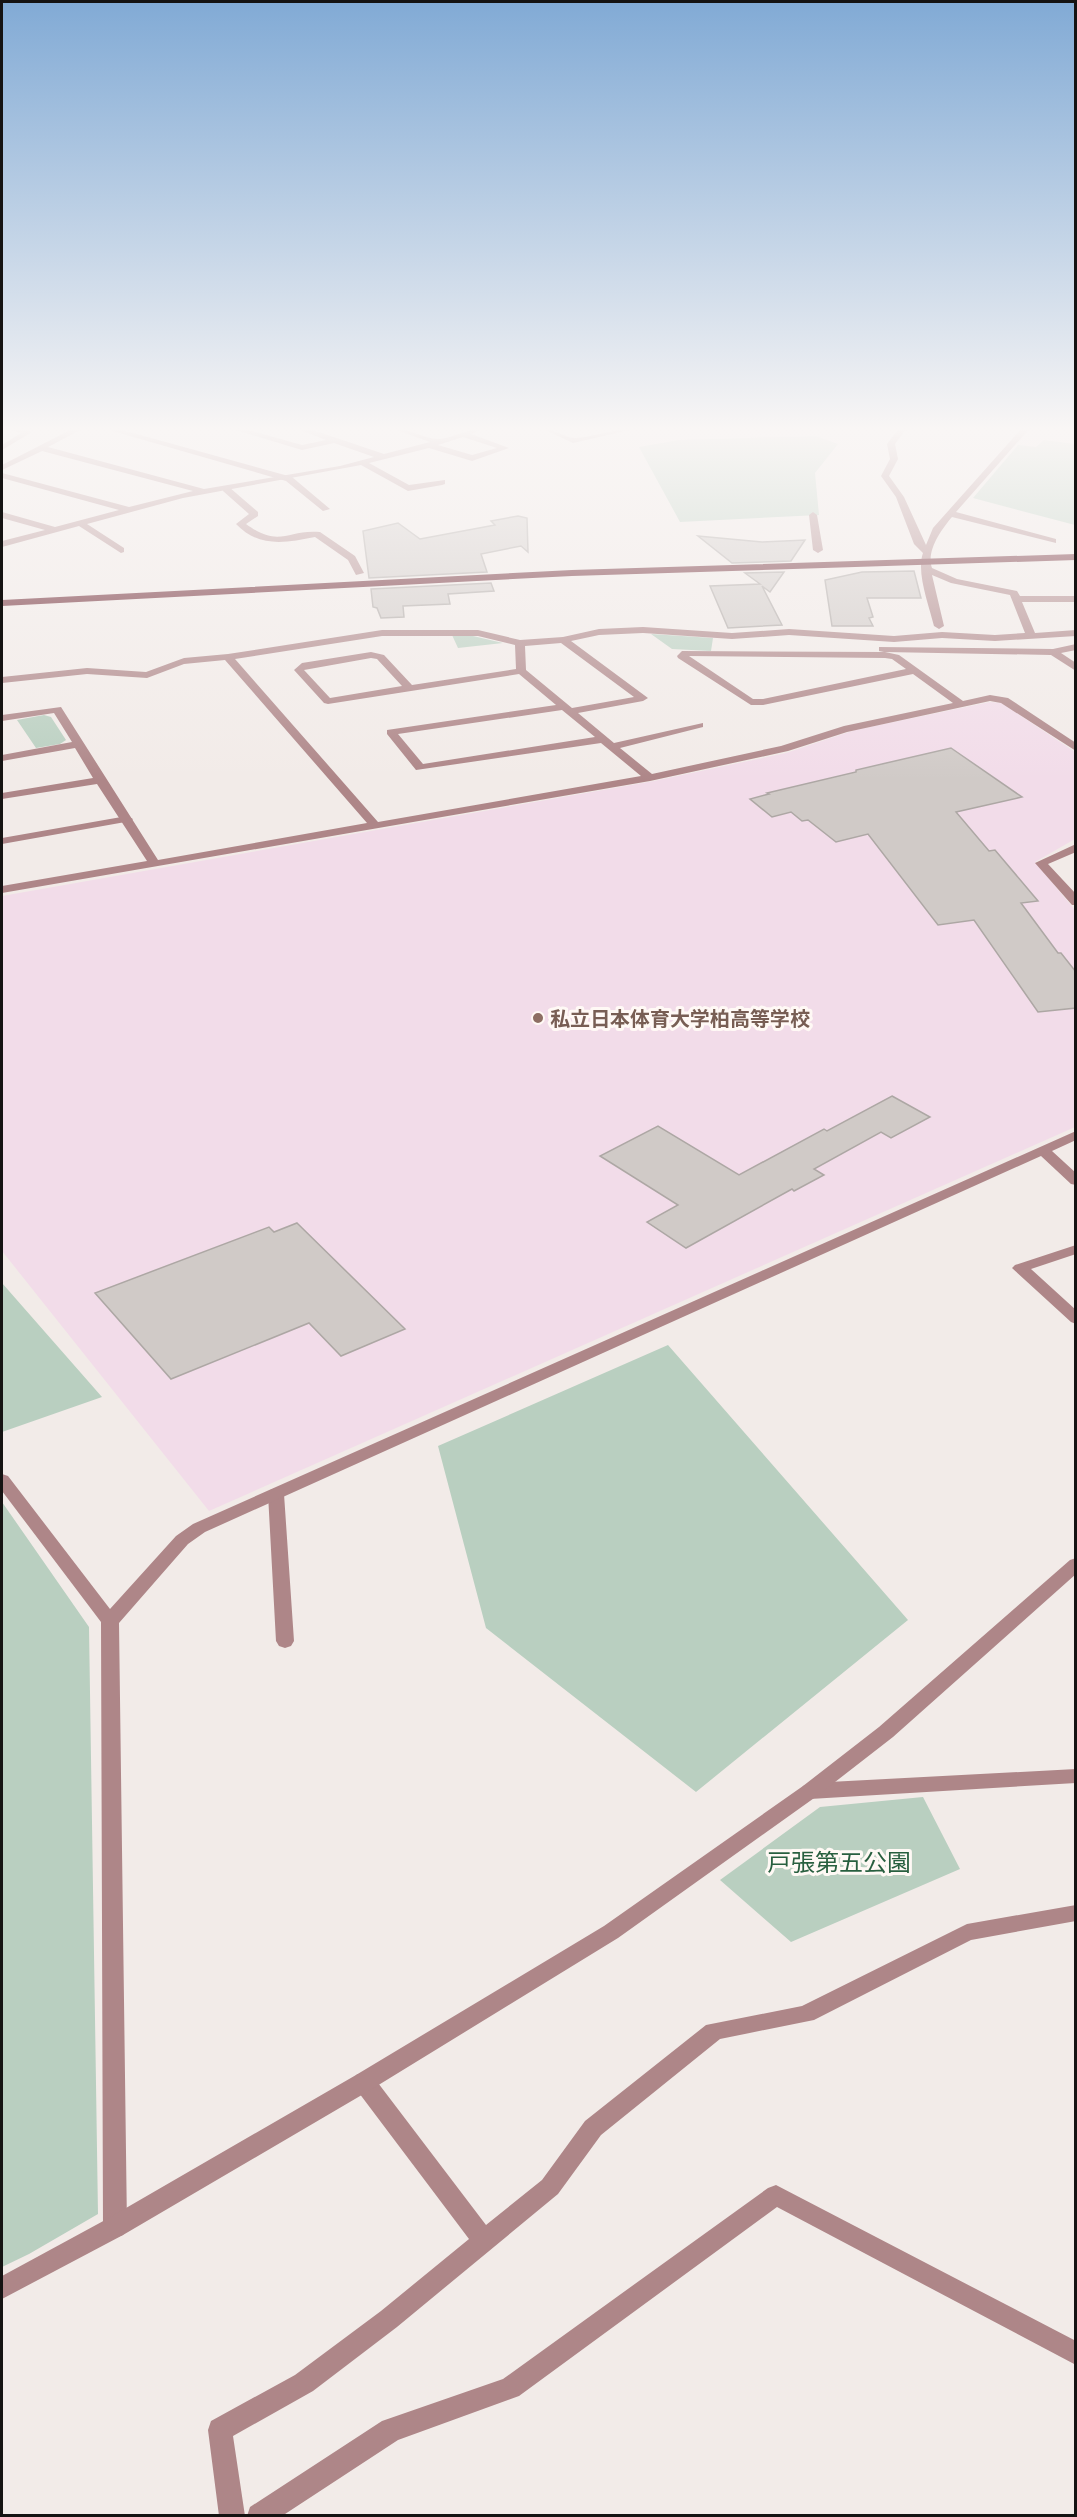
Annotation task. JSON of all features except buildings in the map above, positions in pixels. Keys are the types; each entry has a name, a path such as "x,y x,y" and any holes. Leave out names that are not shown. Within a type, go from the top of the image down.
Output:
{"highway":[{"path":"3,601 549,574 927,561 1076,549"},
{"path":"3,601 359,573 1076,557"}],"street":[{"path":"115,545 122,550"},
{"path":"334,545 352,558 359,573"},
{"path":"817,545 818,550"},
{"path":"921,545 927,561 954,581 1014,592 1031,635"},
{"path":"932,545 927,561 927,579 939,626"},
{"path":"1017,599 1076,599"},
{"path":"2,680 87,671 147,675 172,664 382,633 478,633 520,643 563,640 599,632 631,630 732,636 789,632 894,639 942,634 995,638 1076,633"},
{"path":"843,635 865,646 885,649 1053,652 1076,647"},
{"path":"563,640 643,698 391,732 420,768 605,739"},
{"path":"520,643 521,671 650,778"},
{"path":"1053,652 1076,668"},
{"path":"913,671 763,702 751,702 682,656 686,653 885,655 896,657 960,703"},
{"path":"409,688 380,657 371,655 302,666 299,670 328,701 521,671"},
{"path":"228,657 375,825"},
{"path":"2,890 650,778 752,758 844,729 960,703 998,697 1076,748"},
{"path":"2,718 57,709 155,864"},
{"path":"614,746 699,725"},
{"path":"2,758 78,744"},
{"path":"2,796 100,780"},
{"path":"2,841 127,819"},
{"path":"1076,847 1041,863 1076,902"},
{"path":"110,1621 182,1540 200,1528 1076,1136"},
{"path":"1043,1150 1076,1181"},
{"path":"1076,1248 1020,1268 1076,1319"},
{"path":"2,1480 110,1621 115,2227"},
{"path":"276,1494 285,1641"},
{"path":"2,2288 115,2227 364,2082 611,1932 810,1791 886,1732 1076,1564"},
{"path":"810,1791 1076,1776"},
{"path":"232,2516 220,2430 304,2383 389,2319 550,2187 593,2128 714,2031 806,2014 967,1932 1076,1913"},
{"path":"364,2082 484,2240"},
{"path":"259,2516 391,2430 510,2388 776,2195 1076,2354"}],"shaded area":[{"name":"私立日本体育大学柏高等学校","path":"990,702 1002,703 1075,752 1075,839 1035,862 1075,910 1075,1127 209,1511 2,1251 2,896 654,781 786,753 855,730"}],"green space":[{"path":"651,634 713,638 711,651 672,649"},
{"path":"452,635 473,636 503,643 458,648"},
{"path":"44,715 51,717 66,740 60,744 36,748 17,720"},
{"path":"2,1283 102,1397 2,1432"},
{"path":"668,1345 908,1620 696,1792 486,1628 438,1446"},
{"path":"2,1502 89,1627 98,2214 2,2267"},
{"name":"戸張第五公園","path":"923,1797 960,1869 791,1942 720,1880 820,1807"}],"place":[{"name":"私立日本体育大学柏高等学校","path":"538,1018"}]}
